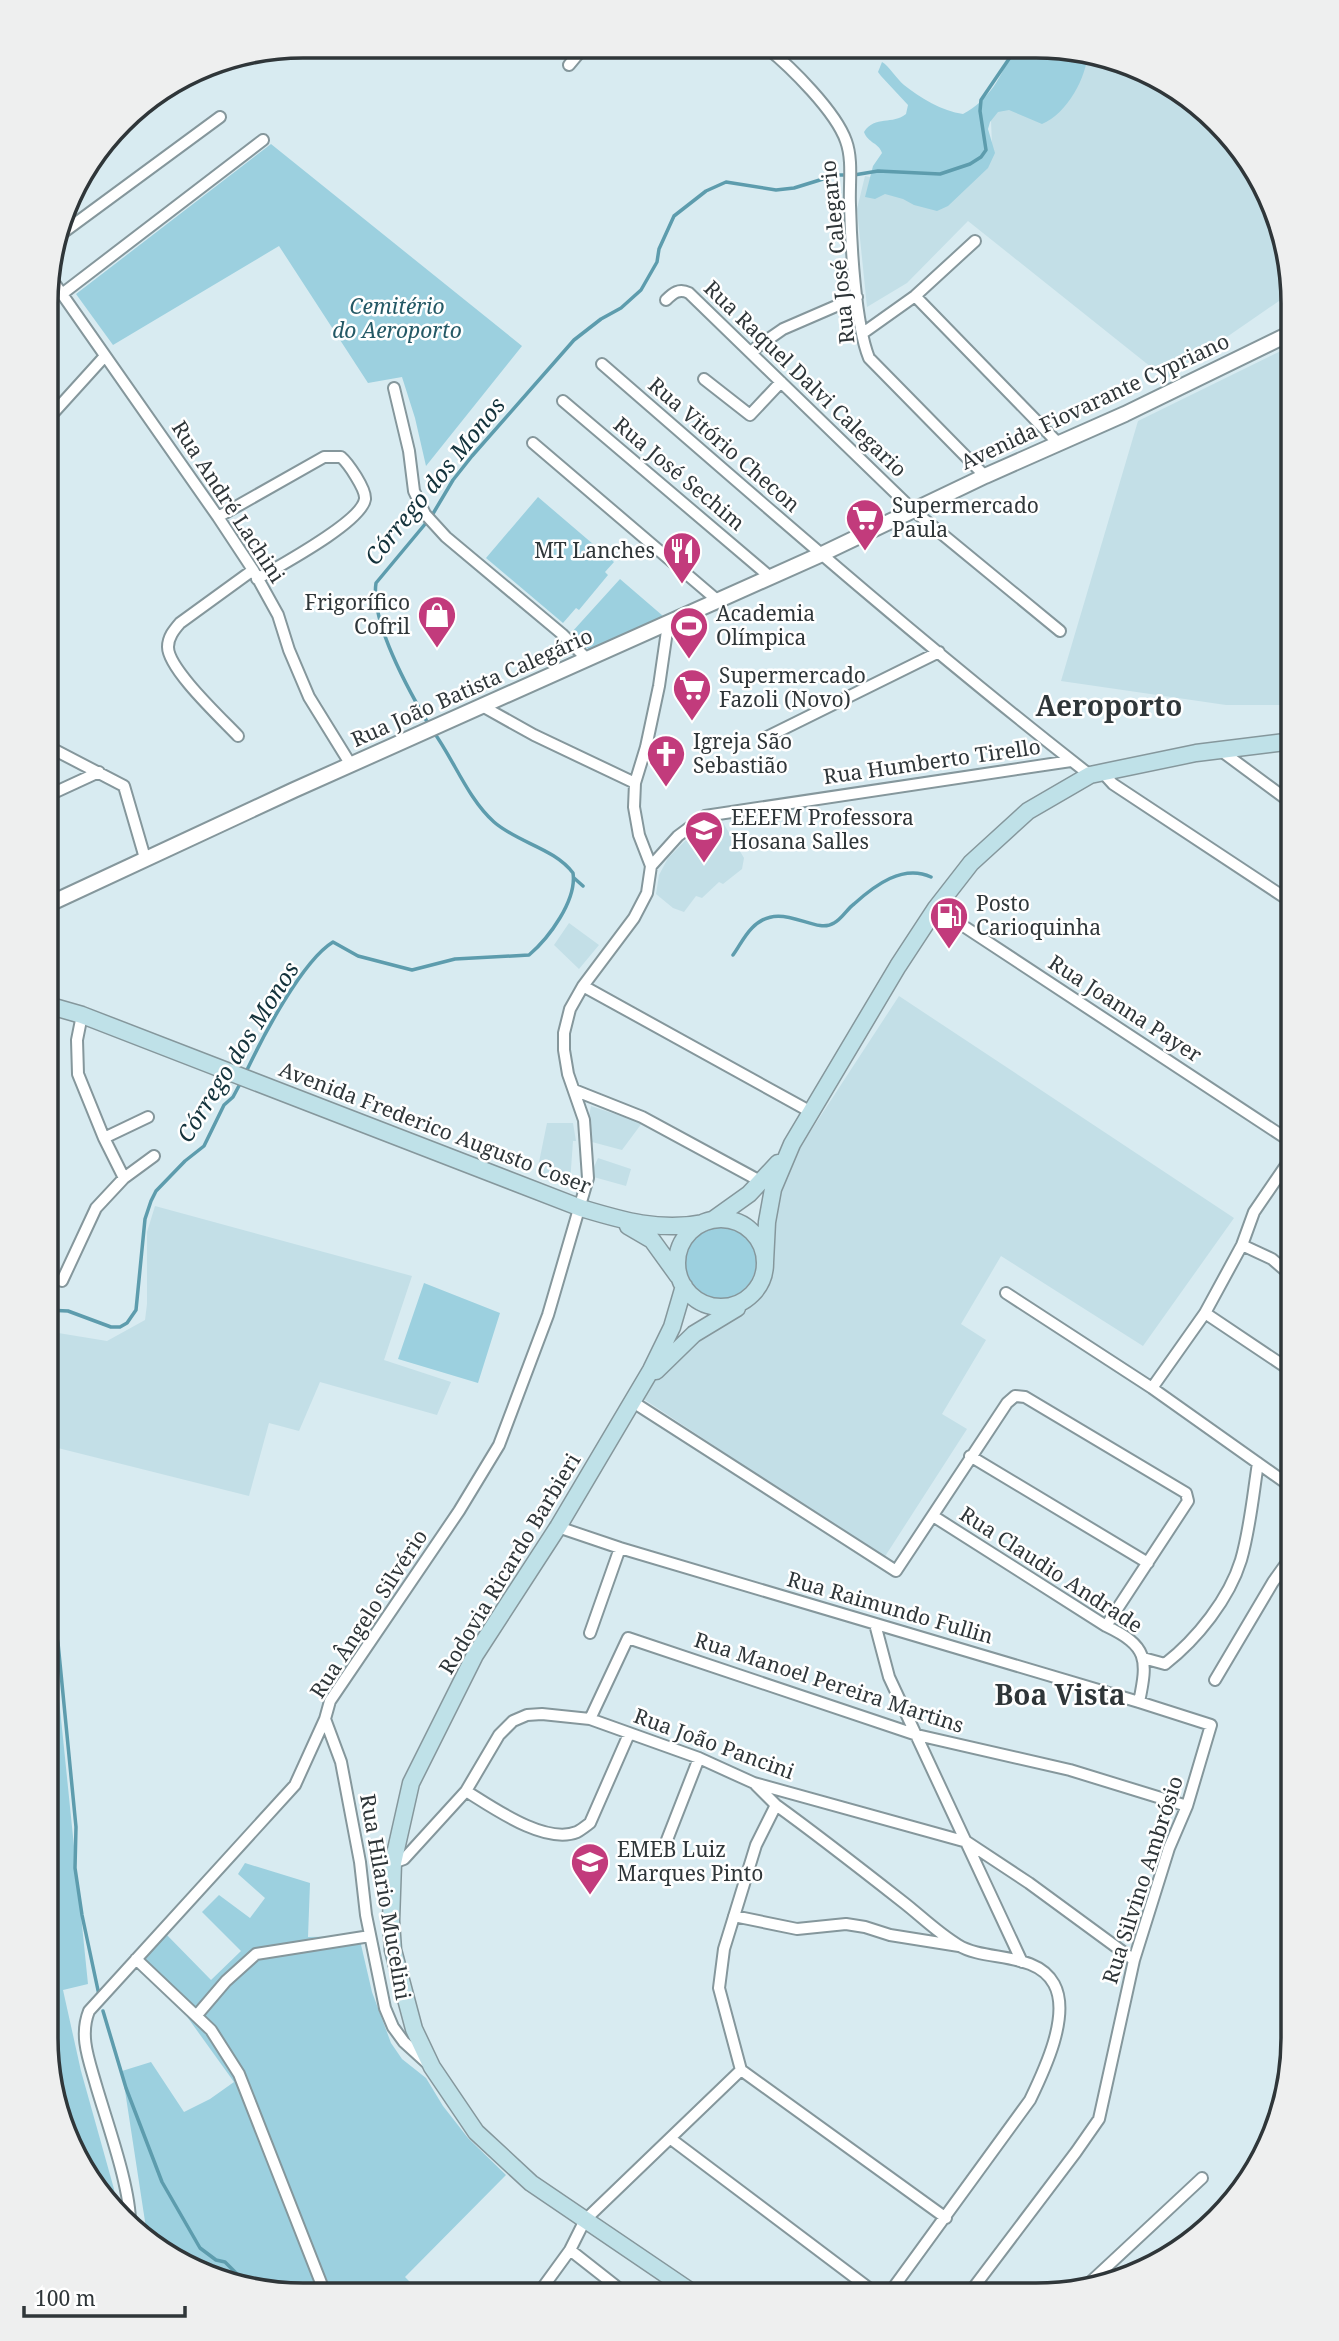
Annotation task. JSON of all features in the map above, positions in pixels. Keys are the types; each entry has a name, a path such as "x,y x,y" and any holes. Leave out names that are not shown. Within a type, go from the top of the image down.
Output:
{"main road":[{"path":"636,1397 672,1327 682,1283 677,1263 680,1247 689,1233 729,1209 762,1182 792,1144 898,966 936,908 971,863 1028,811 1096,774 1220,750 1281,742"},
{"name":"Avenida Frederico Augusto Coser","path":"58,1008 82,1014 581,1208 660,1227 707,1222"},
{"path":"636,1397 653,1373 694,1334 747,1299 762,1278 766,1222 773,1189 792,1144"},
{"name":"Avenida Frederico Augusto Coser","path":"611,1217 652,1240 682,1283"},
{"path":"707,1222 728,1220 744,1226 761,1245 765,1262"},
{"path":"682,1283 701,1302 716,1307 732,1306 747,1299"},
{"name":"Rodovia Ricardo Barbieri","path":"636,1397 558,1527 475,1655 411,1783 393,1863 393,1950 414,2029 432,2067 476,2132 531,2183 680,2283"}],"street":[{"path":"569,65 575,58"},
{"name":"Rua José Calegario","path":"779,58 833,118 846,141 857,297 865,348 877,368 985,476"},
{"path":"70,228 220,117"},
{"path":"62,294 262,140"},
{"path":"863,333 915,296 975,241"},
{"name":"Rua André Lachini","path":"59,289 218,517 255,575 278,615 309,697 351,765"},
{"name":"Rua Raquel Dalvi Calegario","path":"666,300 674,292 683,290 689,293 914,511 1060,631"},
{"path":"915,296 1058,443"},
{"path":"750,352 783,329 857,297"},
{"name":"Avenida Fiovarante Cypriano","path":"914,511 985,476 1132,411 1281,338"},
{"path":"58,408 105,356"},
{"name":"Rua Vitório Checon","path":"602,364 822,554 1071,761 1113,784 1281,895"},
{"path":"704,379 750,415 781,382"},
{"path":"394,388 409,451 414,491 425,514 439,530 562,634 588,660"},
{"name":"Rua José Sechim","path":"563,401 769,576"},
{"path":"533,443 717,600"},
{"path":"218,517 324,457 341,457 364,492 365,498 362,506 342,527 255,575 180,623 171,633 168,647 176,669 238,736"},
{"name":"Rua João Batista Calegário","path":"58,900 914,511"},
{"path":"651,866 639,835 634,807 635,783 653,713 668,624"},
{"path":"767,737 939,652"},
{"path":"482,706 534,735 635,783"},
{"path":"1220,750 1281,795"},
{"path":"58,752 124,786 145,858"},
{"name":"Rua Humberto Tirello","path":"651,866 678,836 705,816 1071,761"},
{"path":"58,791 99,772"},
{"name":"Rua Ângelo Silvério","path":"127,2209 123,2179 85,2046 85,2021 89,2011 295,1785 326,1719 330,1701 459,1511 499,1445 548,1315 581,1208 587,1178 584,1120 568,1074 564,1033 569,1009 634,918 647,893 651,866"},
{"name":"Rua Joanna Payer","path":"936,908 1281,1135"},
{"path":"583,986 811,1112"},
{"path":"82,1014 76,1040 78,1074 104,1138 124,1178"},
{"path":"575,1090 642,1117 762,1182"},
{"path":"104,1138 148,1117"},
{"path":"62,1281 96,1208 124,1178 155,1156"},
{"path":"1152,1388 1205,1313 1242,1245 1254,1212 1281,1173"},
{"path":"1242,1245 1272,1259 1281,1267"},
{"path":"1006,1293 1152,1388 1281,1479"},
{"path":"1205,1313 1281,1364"},
{"path":"636,1397 896,1571 1007,1403 1015,1396 1025,1397 1186,1493 1188,1501 1106,1626"},
{"path":"971,1456 1148,1563"},
{"path":"1143,1658 1165,1664 1179,1653 1228,1591 1241,1559 1258,1463"},
{"name":"Rua Claudio Andrade","path":"933,1516 1137,1646 1146,1670 1139,1702"},
{"name":"Rua Raimundo Fullin","path":"558,1527 620,1548 1211,1725"},
{"path":"590,1633 620,1548"},
{"path":"1215,1680 1281,1571"},
{"path":"874,1624 890,1677 1022,1962"},
{"name":"Rua Manoel Pereira Martins","path":"590,1719 628,1638 916,1735 1070,1770 1187,1806"},
{"name":"Rua João Pancini","path":"393,1863 404,1859 466,1791 499,1735 513,1721 527,1715 542,1714 590,1719 699,1758 754,1783 967,1842 1029,1883 1134,1960"},
{"name":"Rua Hilario Mucelini","path":"326,1719 341,1762 385,2008 393,2027 404,2042 432,2067"},
{"name":"Rua Silvino Ambrósio","path":"977,2283 1099,2119 1134,1960 1169,1848 1187,1806 1211,1725"},
{"path":"466,1791 538,1831 566,1834 578,1832 590,1823 629,1734"},
{"path":"665,1845 699,1758"},
{"path":"754,1783 776,1805 960,1946"},
{"path":"776,1805 756,1845 724,1950 719,1988 741,2070 946,2218"},
{"path":"734,1916 797,1929 846,1924 890,1935 960,1946 1022,1962 1041,1970 1053,1982 1059,1996 1060,2013 1040,2080 1030,2101 897,2283"},
{"path":"197,2015 226,1981 256,1954 370,1936"},
{"path":"136,1959 211,2030 239,2074 321,2283"},
{"path":"546,2283 570,2250 585,2220 741,2070"},
{"path":"671,2139 862,2283"},
{"path":"1097,2275 1202,2178"},
{"path":"570,2250 612,2283"}],"shaded area":[{"path":"1009,58 1037,58 1084,62 1115,71 1145,83 1172,99 1198,118 1221,141 1256,194 1277,255 1281,300 1166,379 968,221 907,283 867,307 857,209 865,176 913,186 992,145 990,96"},
{"path":"1281,351 1281,705 1226,705 1061,681 1138,421"},
{"name":"EEEFM Professora Hosana Salles","path":"722,821 744,858 742,869 723,884 719,882 702,898 696,896 684,912 673,908 656,894 659,875 668,858 701,825"},
{"path":"569,923 599,945 579,969 554,945"},
{"path":"899,996 1234,1218 1143,1346 1001,1256 961,1324 986,1340 942,1414 967,1429 884,1558 639,1396 696,1340 746,1311 758,1295 768,1266 771,1217 785,1174"},
{"path":"591,1106 642,1123 622,1150 592,1142 588,1121"},
{"path":"547,1123 573,1123 576,1141 573,1141 570,1183 537,1172"},
{"path":"598,1158 631,1169 626,1186 590,1176"},
{"path":"155,1206 412,1276 384,1360 451,1382 437,1415 320,1382 299,1431 269,1423 249,1496 58,1448 58,1333 107,1341 145,1320 147,1232"}],"green space":[{"path":"1008,58 1087,63 1074,94 1051,119 1042,124 1009,110 998,112 988,129 995,153 988,168 948,206 937,211 885,194 875,199 865,197 873,166 882,153 864,132 873,124 906,114 908,105 878,72 882,62 917,95 939,107 963,114 987,95"},
{"name":"Cemitério do Aeroporto","path":"271,144 522,346 426,466 402,377 368,383 279,246 113,345 76,294"},
{"path":"538,497 614,562 605,572 608,575 579,610 576,608 563,623 486,558"},
{"path":"620,579 663,616 590,651 572,632"},
{"path":"712,1225 726,1225 740,1231 750,1241 756,1262 754,1276 740,1293 726,1299 712,1299 698,1293 688,1283 682,1269 682,1255 688,1241 698,1231"},
{"path":"424,1283 500,1313 478,1383 398,1359"},
{"path":"58,1689 88,1984 63,1990 81,2071 115,2196 83,2147 71,2117 60,2070"},
{"path":"245,1863 310,1883 308,1937 359,1936 372,1992 391,2043 402,2059 426,2078 443,2106 468,2138 506,2175 405,2277 411,2283 302,2283 239,2275 209,2265 146,2227 122,2071 151,2062 184,2112 210,2099 234,2082 142,1954 164,1932 211,1980 241,1951 202,1912 219,1895 250,1918 265,1898 238,1874"}],"waterway":[{"name":"Córrego dos Monos","path":"429,725 385,636 379,617 376,583 431,517 453,480 472,456 574,340 601,319 621,308 641,290 657,262 659,249 674,216 706,191 726,182 776,190 794,188 836,175 878,171 940,174 970,164 986,150 981,100 1010,58"},
{"name":"Córrego dos Monos","path":"246,1072 272,1021 296,983 321,952 333,942 358,956 412,970 455,959 529,955 560,918 571,895 573,873 556,857 504,829 485,813 433,731"},
{"path":"733,955 749,931 763,920 774,916 785,917 826,926 837,921 862,897 890,879 910,873 931,877"},
{"path":"574,878 583,886"},
{"name":"Córrego dos Monos","path":"58,1311 68,1311 111,1327 120,1327 127,1323 136,1310 145,1219 151,1201 156,1191 204,1146 224,1105 233,1097 241,1082"},
{"path":"58,1643 76,1827 75,1868 99,1995"},
{"path":"103,2011 126,2088 162,2182 200,2248 216,2260 225,2262 238,2274"}],"place":[{"name":"Supermercado Paula","path":"865,552"},
{"name":"MT Lanches","path":"682,585"},
{"name":"Frigorífico Cofril","path":"437,649"},
{"name":"Academia Olímpica","path":"689,660"},
{"name":"Supermercado Fazoli (Novo)","path":"692,722"},
{"name":"Igreja São Sebastião","path":"666,788"},
{"name":"EEEFM Professora Hosana Salles","path":"704,864"},
{"name":"Posto Carioquinha","path":"949,950"},
{"name":"EMEB Luiz Marques Pinto","path":"590,1896"}],"district":[{"name":"Aeroporto","path":"1109,706"},
{"name":"Boa Vista","path":"1060,1695"}]}
